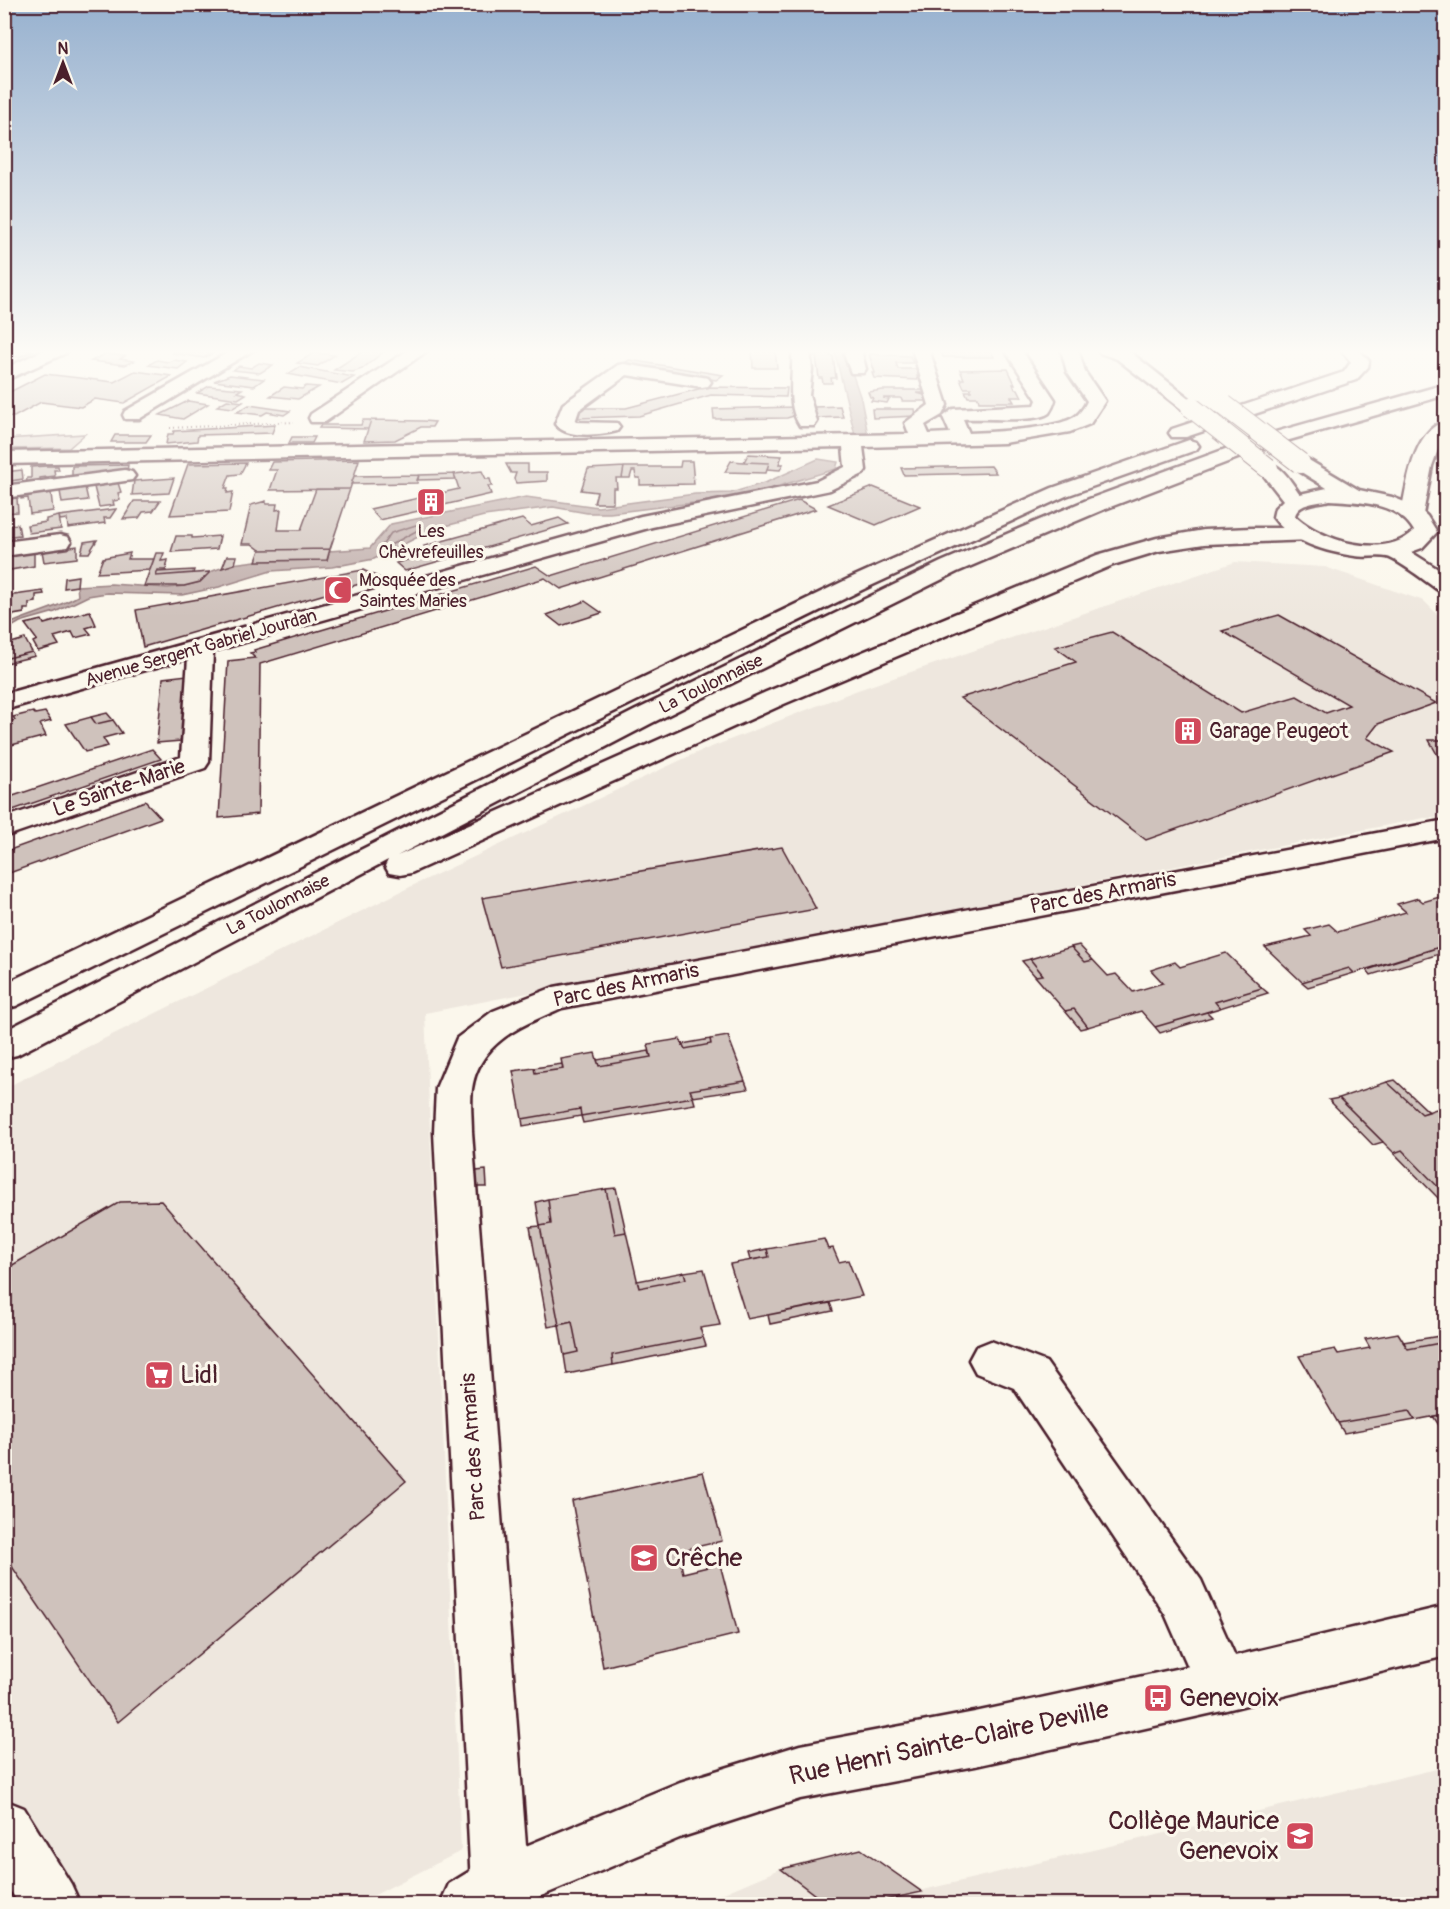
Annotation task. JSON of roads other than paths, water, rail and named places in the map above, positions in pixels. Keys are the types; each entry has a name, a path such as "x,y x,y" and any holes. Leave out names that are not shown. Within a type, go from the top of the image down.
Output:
{"main road":[{"path":"4,458 569,438"},
{"path":"575,438 812,443 972,438"},
{"path":"811,438 812,443"},
{"path":"599,710 767,610 1004,497 1165,438"},
{"name":"La Toulonnaise","path":"4,998 856,584 1059,492 1213,438"},
{"path":"1230,438 1268,468 1295,501"},
{"path":"1267,438 1300,463 1352,495"},
{"name":"La Toulonnaise","path":"4,1046 643,717 949,567 1096,504 1278,438"},
{"path":"1412,514 1424,455 1432,438"},
{"name":"Avenue Sergent Gabriel Jourdan","path":"4,702 649,521 822,486 856,470 852,442"},
{"path":"4,492 125,476"},
{"path":"4,1051 320,902 629,762 1064,576 1138,549 1197,536 1254,533 1305,536 1346,548 1392,550 1421,540 1426,532 1422,523 1412,514 1385,502 1352,495 1329,494 1295,501 1286,508 1284,517 1291,526 1305,536"},
{"path":"1421,540 1446,561"},
{"path":"4,549 60,542"},
{"path":"1392,550 1446,585"},
{"name":"Le Sainte-Marie","path":"4,828 195,762 201,648"},
{"name":"Parc des Armaris","path":"484,1895 453,1131 454,1088 470,1047 505,1019 554,998 1446,829"},
{"path":"991,1360 1030,1375 1184,1598 1222,1685"},
{"name":"Rue Henri Sainte-Claire Deville","path":"484,1895 680,1810 800,1772 975,1739 1222,1685 1446,1631"},
{"path":"4,1828 51,1905"}],"water":[{"path":"818,459 838,462 836,469 742,497 610,513 587,513 553,507 484,516 434,529 374,559 332,567 271,571 219,587 182,595 107,593 88,596 55,612 20,622 5,631 5,626 78,596 77,586 111,584 168,588 200,582 210,572 232,564 256,561 327,560 329,551 370,548 391,524 526,497 598,507 695,494 731,493 767,482"}],"place":[{"name":"Les Chèvrefeuilles","path":"431,502"},
{"name":"Mosquée des Saintes Maries","path":"338,590"},
{"name":"Garage Peugeot","path":"1188,731"},
{"name":"Lidl","path":"159,1375"},
{"name":"Crêche","path":"644,1558"},
{"name":"Genevoix","path":"1158,1698"},
{"name":"Collège Maurice Genevoix","path":"1300,1836"}]}
